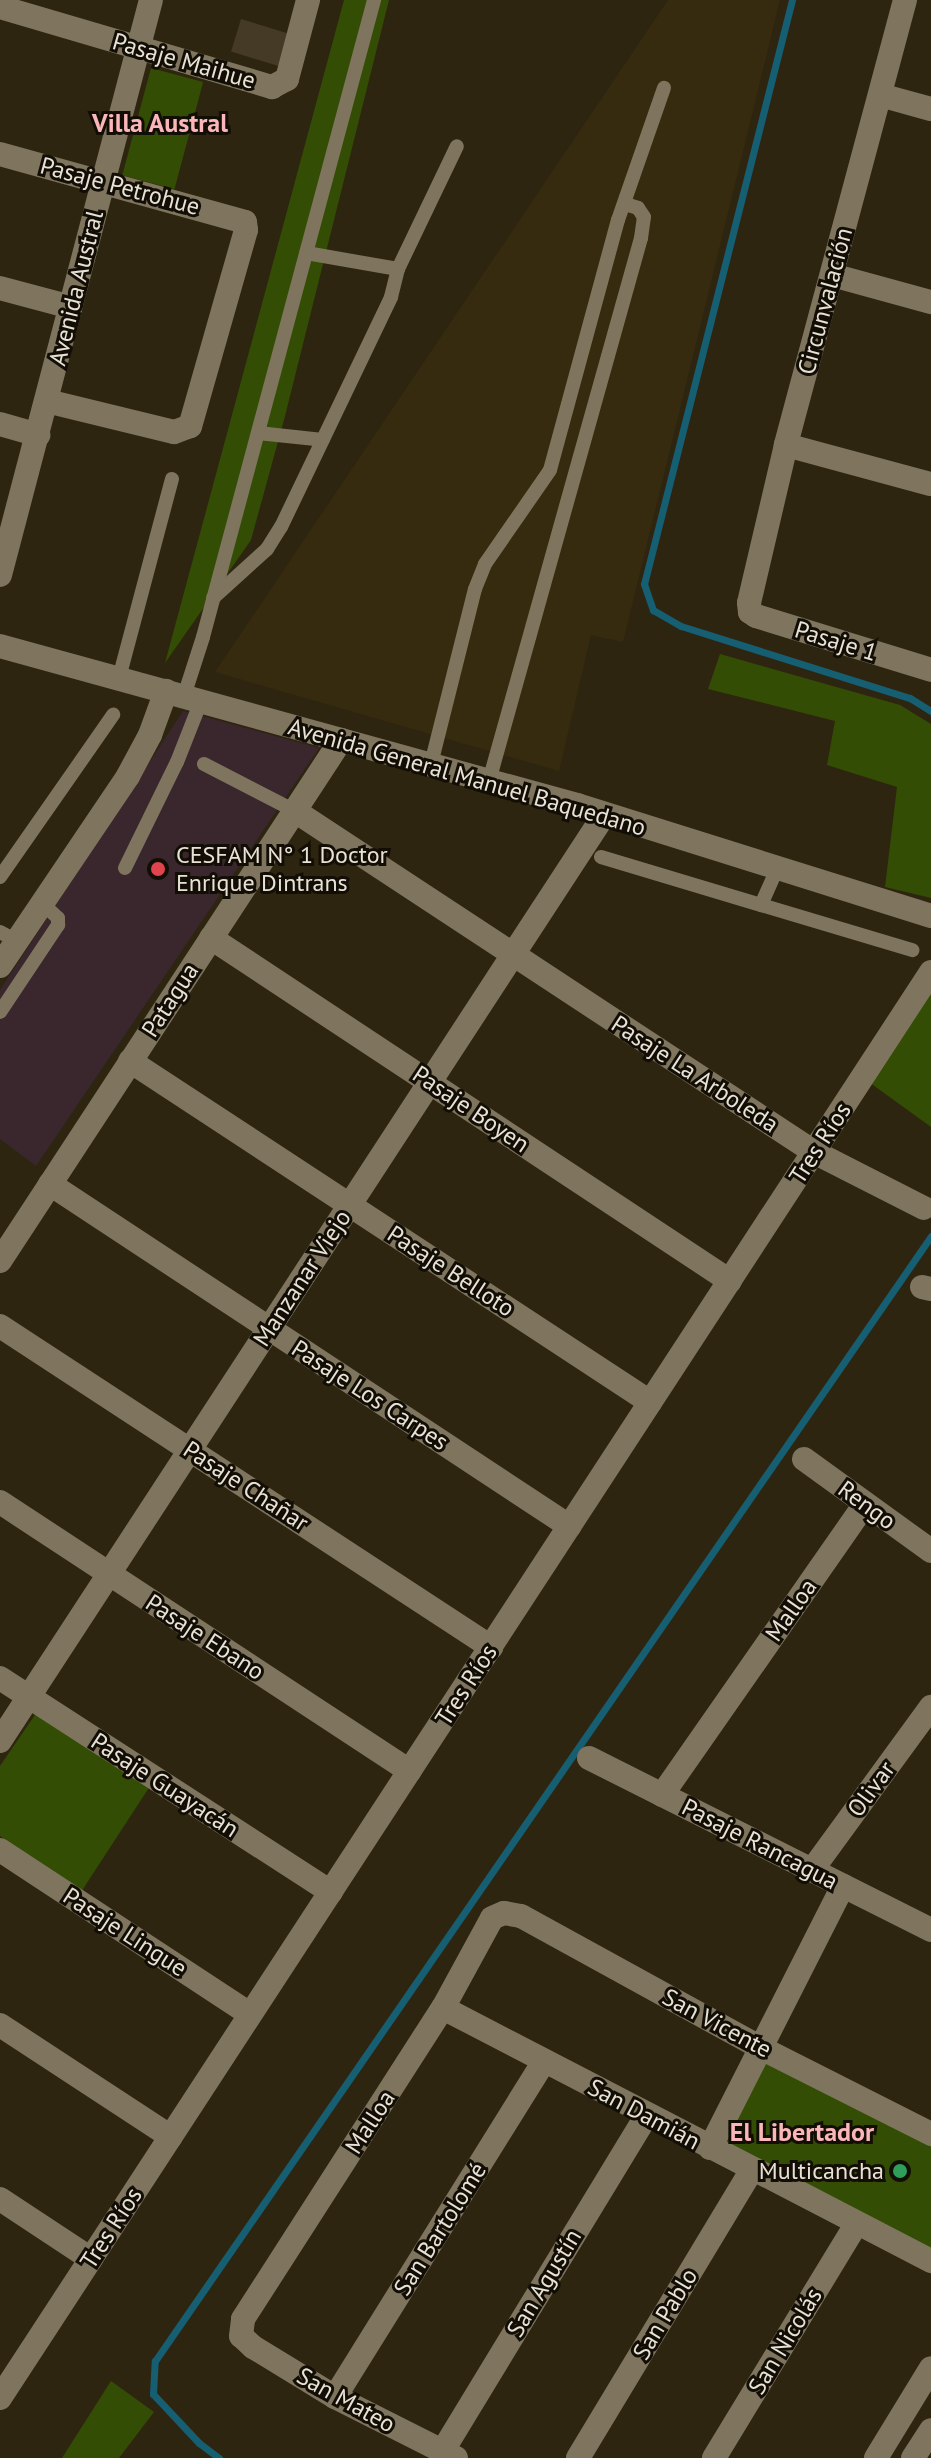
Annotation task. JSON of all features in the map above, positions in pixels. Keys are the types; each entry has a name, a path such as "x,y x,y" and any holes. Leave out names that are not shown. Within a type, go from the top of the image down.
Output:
{"street":[{"name":"Avenida Austral","path":"0,575 151,0"},
{"name":"Pasaje Maihue","path":"0,7 272,87 281,85 287,79 308,0"},
{"name":"Circunvalación","path":"749,603 786,445 905,0"},
{"path":"880,95 931,109"},
{"name":"Pasaje Petrohue","path":"0,154 245,222 246,230 190,426 174,432 47,401"},
{"path":"832,275 931,302"},
{"path":"0,288 71,307"},
{"path":"0,424 38,435"},
{"path":"786,445 931,484"},
{"name":"Pasaje 1","path":"749,603 750,612 756,616 931,670"},
{"name":"Avenida General Manuel Baquedano","path":"0,646 431,764 931,916"},
{"path":"0,966 8,936 42,903 139,756 183,696"},
{"name":"Patagua","path":"0,1261 341,740"},
{"name":"Pasaje La Arboleda","path":"295,811 814,1152 924,1208"},
{"name":"Manzanar Viejo","path":"0,1741 604,815"},
{"name":"Pasaje Boyen","path":"211,938 730,1281"},
{"name":"Tres Ríos","path":"4,2385 91,2259 931,972"},
{"name":"Pasaje Belloto","path":"130,1061 650,1402"},
{"name":"Pasaje Los Carpes","path":"50,1184 569,1526"},
{"name":"Pasaje Chañar","path":"0,1326 491,1647"},
{"name":"Rengo","path":"804,1459 931,1551"},
{"name":"Pasaje Ebano","path":"0,1502 410,1771"},
{"name":"Malloa","path":"662,1795 865,1504"},
{"name":"Pasaje Guayacán","path":"0,1678 331,1892"},
{"name":"Olivar","path":"812,1870 931,1707"},
{"name":"Pasaje Rancagua","path":"589,1758 931,1930"},
{"name":"Pasaje Lingue","path":"0,1850 250,2014"},
{"path":"710,2148 843,1886"},
{"name":"Malloa","path":"241,2336 243,2319 443,2008 492,1918 504,1913"},
{"name":"San Vicente","path":"504,1913 521,1916 761,2048 931,2134"},
{"name":"San Damián","path":"443,2008 931,2261"},
{"path":"0,2025 171,2137"},
{"name":"San Bartolomé","path":"335,2397 544,2061"},
{"name":"San Agustín","path":"449,2455 647,2115"},
{"name":"San Pablo","path":"578,2458 752,2170"},
{"path":"0,2199 91,2259"},
{"name":"San Nicolás","path":"714,2458 856,2224"},
{"name":"San Mateo","path":"241,2336 253,2347 335,2397 449,2455"},
{"path":"876,2458 931,2368"},
{"path":"913,2458 931,2430"}],"lane":[{"path":"125,868 177,762 183,696 213,598 374,0"},
{"path":"431,764 475,589 485,564 550,470 626,204 664,88"},
{"path":"213,598 267,549 391,297 398,269 457,146"},
{"path":"489,781 641,238 644,217 638,208 626,204"},
{"path":"306,253 398,269"},
{"path":"258,433 323,440"},
{"path":"119,678 172,479"},
{"path":"0,877 113,715"},
{"path":"204,764 295,811"},
{"path":"601,857 912,950"},
{"path":"761,905 777,869"},
{"path":"0,1012 58,925 58,918 42,903"}],"shaded area":[{"path":"668,0 780,0 623,642 591,635 559,771 215,672"},
{"name":"CESFAM N° 1 Doctor Enrique Dintrans","path":"183,711 319,748 36,1166 0,1139 0,990"}],"green space":[{"path":"344,0 389,0 285,416 251,540 165,663"},
{"path":"151,68 203,82 174,189 122,175"},
{"path":"720,654 900,705 931,724 931,898 885,887 897,787 827,765 835,721 708,689"},
{"path":"931,974 931,1127 862,1077"},
{"path":"39,1709 152,1783 81,1892 0,1836 0,1766"},
{"path":"766,2061 931,2145 931,2251 720,2145"},
{"path":"111,2381 154,2412 119,2458 62,2458"}],"building":[{"path":"241,19 290,34 280,66 231,52"}],"waterway":[{"path":"792,0 644,584 653,610 681,626 910,698 931,711"},
{"path":"219,2458 199,2443 153,2394 155,2361 931,1236"}],"place":[{"name":"CESFAM N° 1 Doctor Enrique Dintrans","path":"158,869"},
{"name":"Multicancha","path":"900,2171"}],"district":[{"name":"Villa Austral","path":"160,123"},
{"name":"El Libertador","path":"802,2132"}]}
